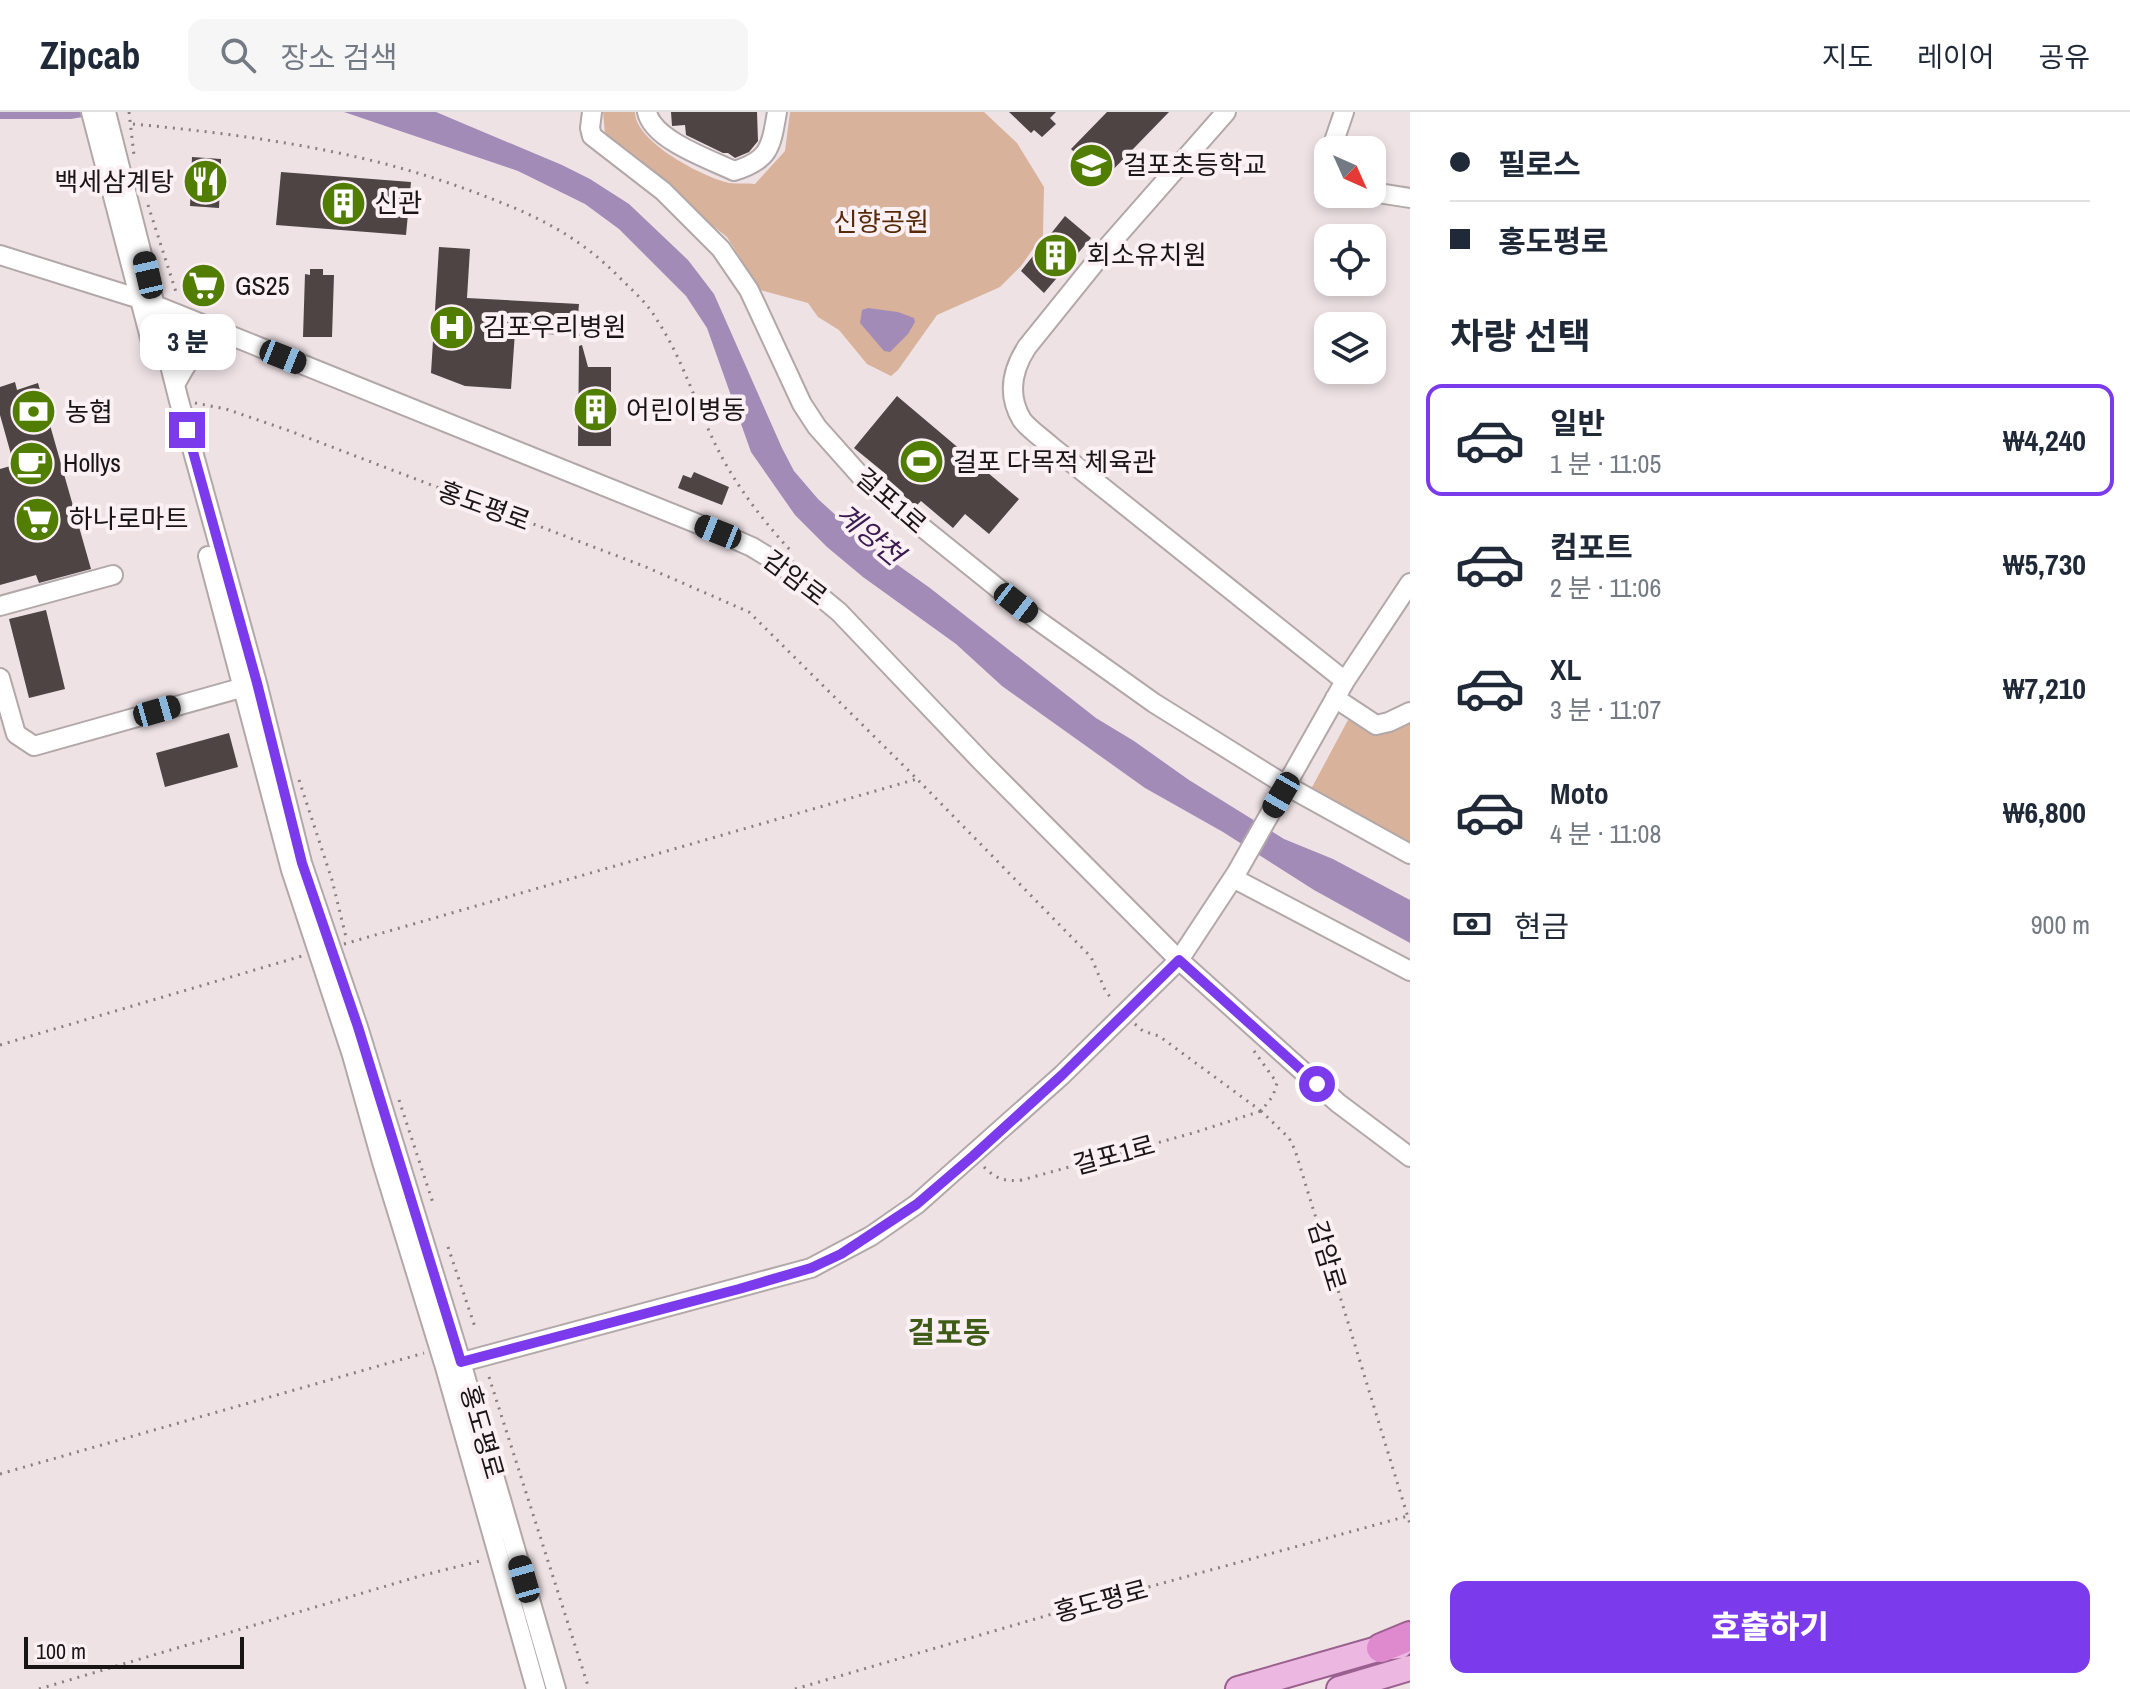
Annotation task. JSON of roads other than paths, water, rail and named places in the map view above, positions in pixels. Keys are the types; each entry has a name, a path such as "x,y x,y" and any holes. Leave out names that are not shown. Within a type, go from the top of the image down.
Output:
{"highway":[{"path":"1381,1648 1410,1636"}],"main road":[{"path":"1238,1689 1381,1648 1410,1645"},
{"path":"1339,1689 1410,1668"}],"street":[{"name":"홍도평로","path":"91,112 105,134"},
{"name":"홍도평로","path":"106,112 105,134 250,684"},
{"path":"647,112 649,123 659,132 692,152 734,171 764,157 772,139 777,112"},
{"path":"1226,112 1110,244 1027,347 1016,364 1012,381 1015,401 1023,421 1051,446 1345,681"},
{"path":"1336,136 1344,112"},
{"name":"걸포1로","path":"591,120 592,136 634,165 721,249 749,290 802,404 817,427 866,482 934,539 1154,703 1284,790 1410,854"},
{"path":"1386,194 1410,198"},
{"name":"감암로","path":"0,255 148,302 718,532 752,547 783,566 839,612 983,763 1179,960 1338,1103 1410,1157"},
{"name":"홍도평로","path":"148,302 186,395 291,870 332,948 358,1027 536,1689"},
{"path":"186,395 188,360 198,348 227,335"},
{"path":"0,606 113,575"},
{"path":"449,1359 811,1268 871,1236 917,1204 973,1156 1179,960 1235,875 1345,681 1410,583"},
{"path":"0,678 16,734 34,746 250,684"},
{"path":"1335,698 1376,725 1410,712"},
{"path":"1235,875 1410,971"},
{"name":"홍도평로","path":"332,948 352,1055 556,1689"}],"place":[{"name":"걸포초등학교","path":"1092,165"},
{"name":"백세삼계탕","path":"205,182"},
{"name":"신관","path":"343,203"},
{"name":"회소유치원","path":"1056,255"},
{"name":"GS25","path":"204,286"},
{"name":"김포우리병원","path":"452,327"},
{"name":"어린이병동","path":"595,410"},
{"name":"농협","path":"34,412"},
{"name":"걸포 다목적 체육관","path":"922,462"},
{"name":"Hollys","path":"32,463"},
{"name":"하나로마트","path":"38,519"}],"district":[{"name":"걸포동","path":"949,1333"}],"park label":[{"name":"신향공원","path":"881,222"}],"water label":[{"name":"계양천","path":"870,534"}]}
